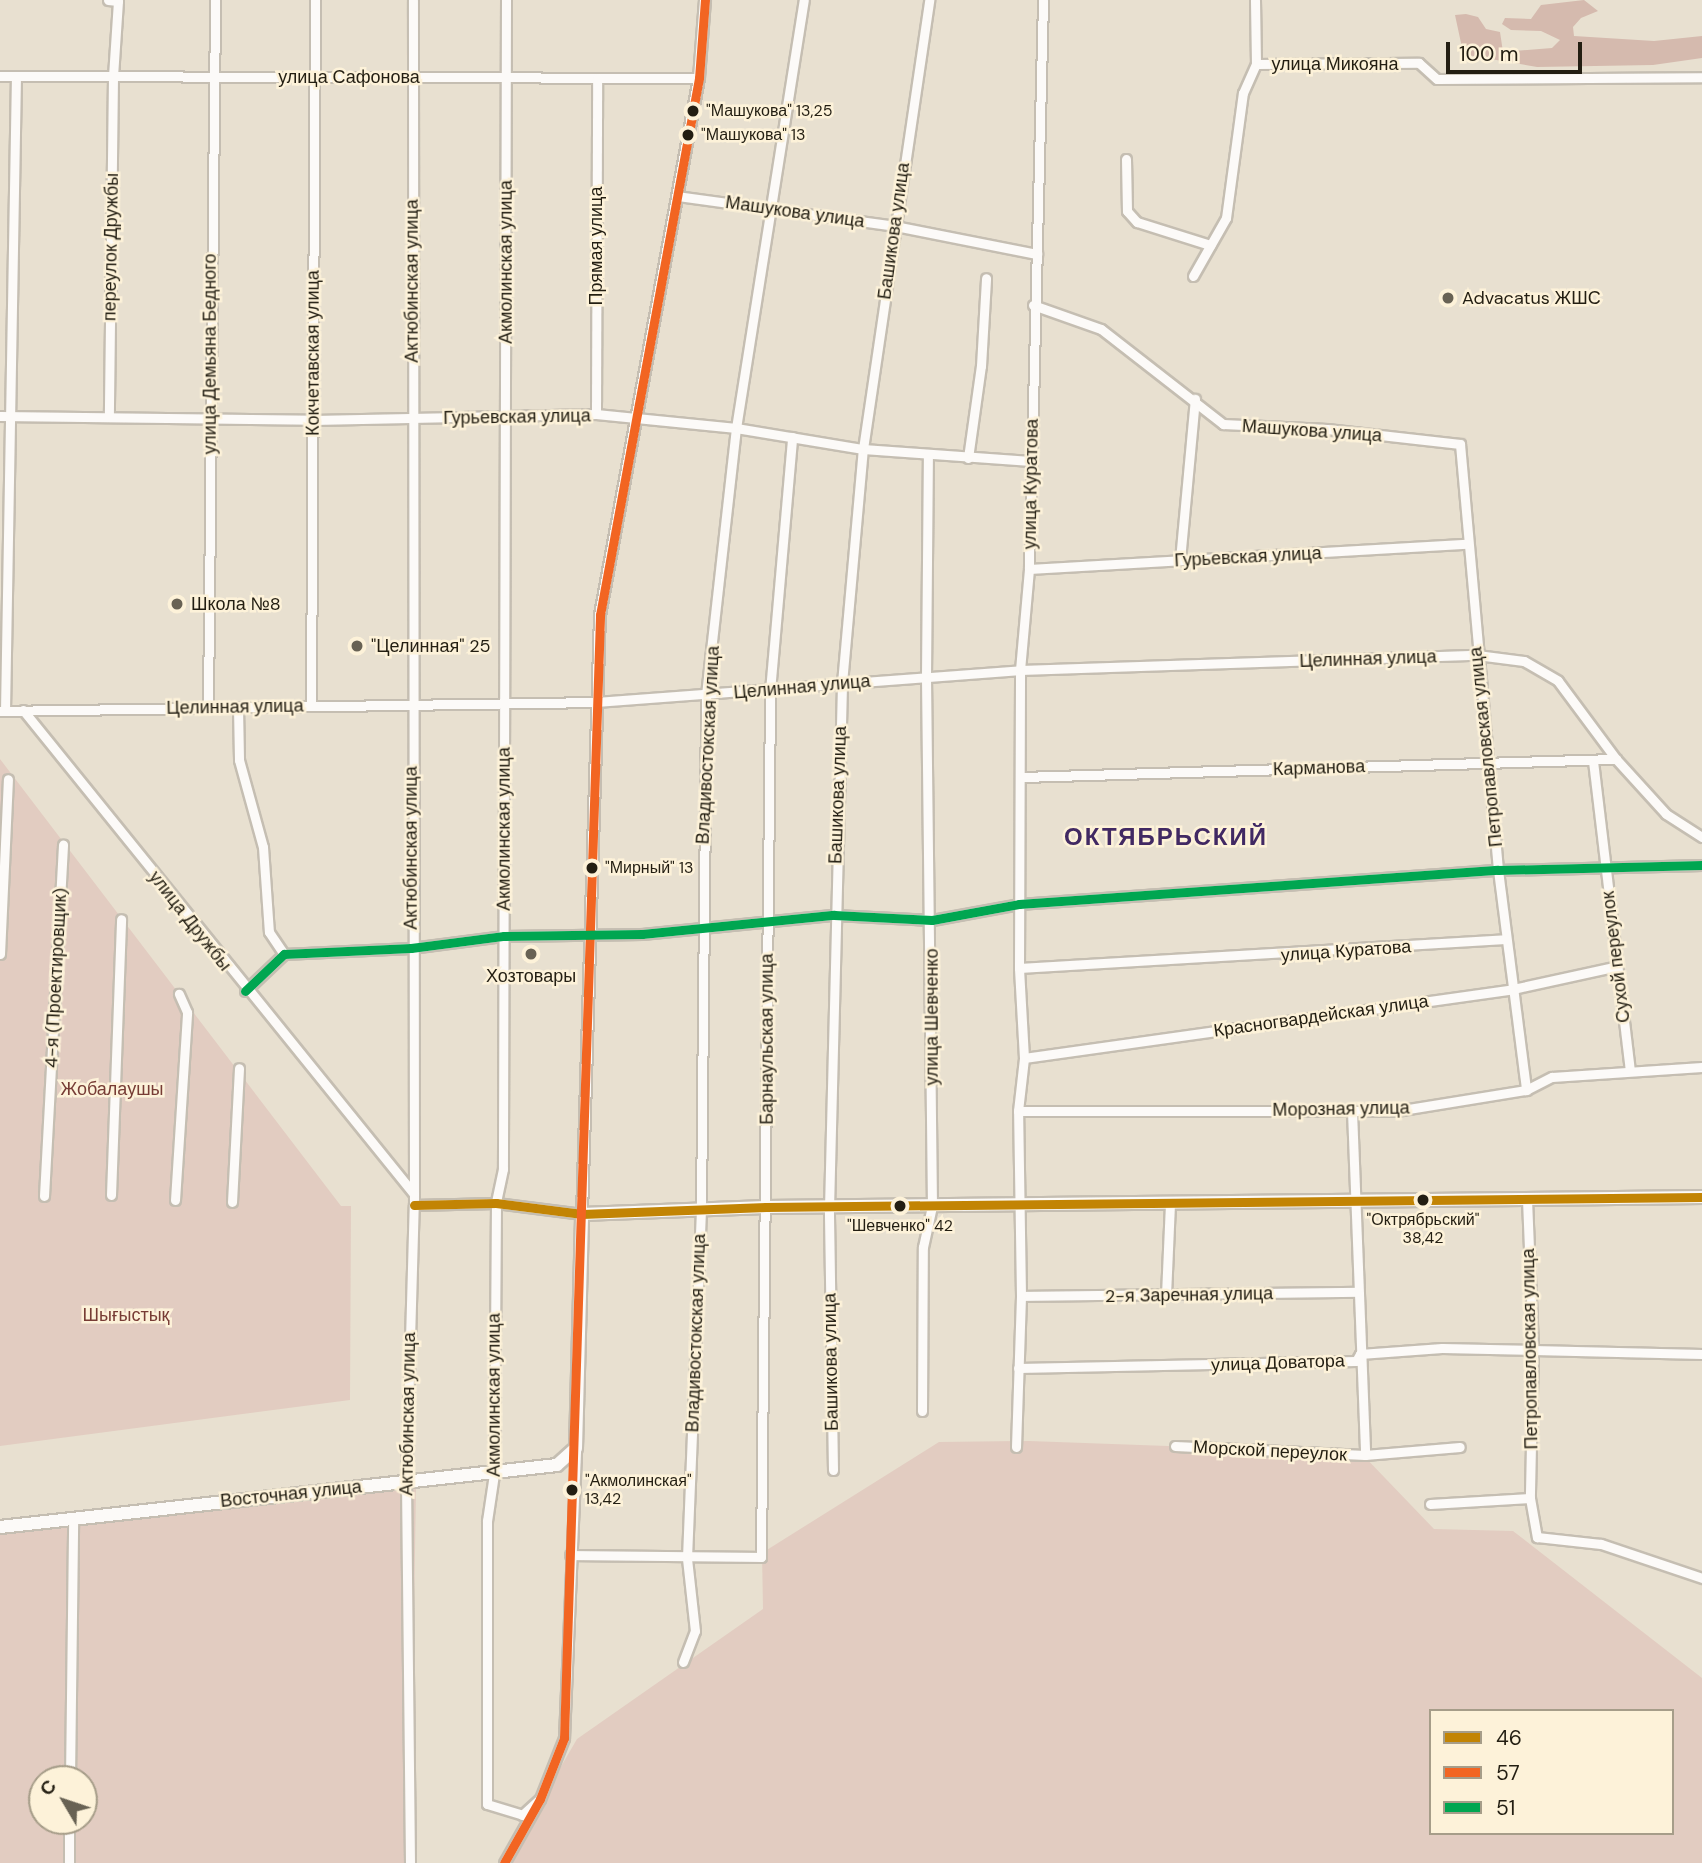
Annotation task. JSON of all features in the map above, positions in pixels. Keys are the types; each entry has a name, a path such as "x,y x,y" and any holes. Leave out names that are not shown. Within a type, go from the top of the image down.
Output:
{"main road":[{"path":"576,1448 582,1214 765,1207 830,1209 1702,1197"},
{"name":"Восточная улица","path":"0,1527 494,1474 557,1465 576,1448"}],"street":[{"name":"переулок Дружбы","path":"108,0 118,1 113,77 109,417"},
{"name":"улица Демьяна Бедного","path":"208,708 215,0"},
{"name":"Кокчетавская улица","path":"312,706 315,0"},
{"name":"Актюбинская улица","path":"410,1863 406,1483 414,1205 411,948 413,0"},
{"name":"Акмолинская улица","path":"506,0 503,1169 496,1203 494,1474 487,1521 486,1804 522,1815 540,1799"},
{"path":"414,1205 496,1203 582,1214 600,615 699,78 707,19 705,0"},
{"name":"Владивостокская улица","path":"683,1662 695,1631 687,1558 701,1211 701,925 706,695 736,428 804,0"},
{"name":"Башикова улица","path":"833,1469 830,1209 834,915 842,683 863,449 929,0"},
{"name":"улица Куратова","path":"1016,1447 1021,1296 1018,1111 1024,1058 1019,968 1022,777 1020,670 1029,569 1033,305 1037,254 1043,0"},
{"path":"1193,276 1226,218 1243,93 1256,64 1255,0"},
{"name":"улица Микояна","path":"1256,64 1419,63 1437,79 1702,77"},
{"name":"улица Сафонова","path":"0,76 699,78"},
{"path":"3,711 4,416 16,76"},
{"name":"Прямая улица","path":"596,414 597,78"},
{"path":"1126,159 1127,211 1137,222 1210,245"},
{"name":"Машукова улица","path":"677,196 895,226 1037,254"},
{"path":"968,458 981,366 986,278"},
{"name":"Машукова улица","path":"1033,305 1074,315 1101,329 1195,399 1223,424 1241,427 1327,429 1460,444"},
{"path":"1180,560 1195,399"},
{"name":"Гурьевская улица","path":"4,416 313,420 507,418 596,414 736,428 863,449 1031,461"},
{"name":"Барнаульская улица","path":"687,1558 761,1558 770,691 792,437"},
{"name":"Петропавловская улица","path":"1460,444 1466,544 1505,939 1526,1090"},
{"name":"улица Шевченко","path":"922,1411 923,1247 932,1206 932,920 926,676 928,454"},
{"name":"Гурьевская улица","path":"1029,569 1466,544"},
{"name":"Целинная улица","path":"3,711 597,702 1020,670 1477,655 1524,661 1558,681 1616,759 1666,814 1702,837"},
{"path":"238,707 239,760 263,847 269,932 284,954"},
{"name":"улица Дружбы","path":"23,710 245,991 414,1194"},
{"name":"Карманова","path":"1022,777 1616,759"},
{"name":"Сухой переулок","path":"1593,761 1630,1069"},
{"path":"0,954 8,779"},
{"name":"4-я (Проектировщик)","path":"44,1196 63,845"},
{"path":"245,991 284,954 411,948 503,936 642,934 701,925 834,915 932,920 1019,904 1498,870 1702,864"},
{"path":"111,1195 121,919"},
{"name":"улица Куратова","path":"1019,968 1505,939"},
{"name":"Красногвардейская улица","path":"1024,1058 1513,989 1618,966"},
{"path":"175,1200 187,1012 179,994"},
{"name":"Морозная улица","path":"1018,1111 1396,1111 1526,1090 1552,1077 1630,1069 1702,1067"},
{"path":"232,1202 239,1068"},
{"name":"Морской переулок","path":"1352,1111 1365,1455"},
{"name":"Петропавловская улица","path":"1527,1199 1533,1349 1530,1498 1537,1537 1601,1544 1702,1578"},
{"path":"1166,1295 1170,1203"},
{"name":"2-я Заречная улица","path":"1021,1296 1357,1292"},
{"name":"улица Доватора","path":"1018,1368 1356,1361 1360,1354 1410,1349 1533,1349 1702,1354"},
{"name":"Морской переулок","path":"1175,1446 1365,1455 1460,1447"},
{"path":"504,1863 540,1799 564,1738 576,1448"},
{"path":"1430,1504 1530,1498"},
{"path":"70,1765 73,1518"},
{"path":"570,1555 687,1558"},
{"path":"69,1835 69,1863"}],"green space":[{"path":"0,759 341,1206 351,1206 350,1400 0,1446"},
{"path":"1029,1441 1361,1453 1434,1529 1513,1531 1702,1678 1702,1863 505,1863 577,1739 763,1609 762,1553 939,1442"},
{"path":"416,1489 410,1863 0,1863 0,1524"}],"shaded area":[{"path":"1584,0 1598,11 1581,18 1573,27 1574,36 1654,41 1702,36 1702,58 1653,65 1537,67 1467,55 1461,43 1455,15 1466,14 1478,17 1486,29 1500,32 1503,52 1552,48 1560,40 1541,31 1511,30 1502,24 1505,18 1531,19 1541,5"}],"transit line":[{"name":"57","path":"504,1863 540,1799 564,1738 600,615 699,78 705,0"},
{"name":"51","path":"245,991 284,954 411,948 504,936 642,934 834,915 932,920 1019,904 1498,870 1702,865"},
{"name":"46","path":"414,1205 496,1203 582,1214 766,1207 1702,1197"}],"place":[{"name":"\"Машукова\" 13,25","path":"693,111"},
{"name":"\"Машукова\" 13","path":"688,135"},
{"name":"Advacatus ЖШС","path":"1448,298"},
{"name":"Школа №8","path":"177,604"},
{"name":"\"Целинная\" 25","path":"357,646"},
{"name":"\"Мирный\" 13","path":"592,868"},
{"name":"Хозтовары","path":"531,954"},
{"name":"\"Октрябрьский\" 38,42","path":"1423,1200"},
{"name":"\"Шевченко\" 42","path":"900,1206"},
{"name":"\"Акмолинская\" 13,42","path":"572,1490"}],"district":[{"name":"ОКТЯБРЬСКИЙ","path":"1166,837"}],"park label":[{"name":"Жобалаушы","path":"112,1089"},
{"name":"Шығыстық","path":"126,1315"}]}
